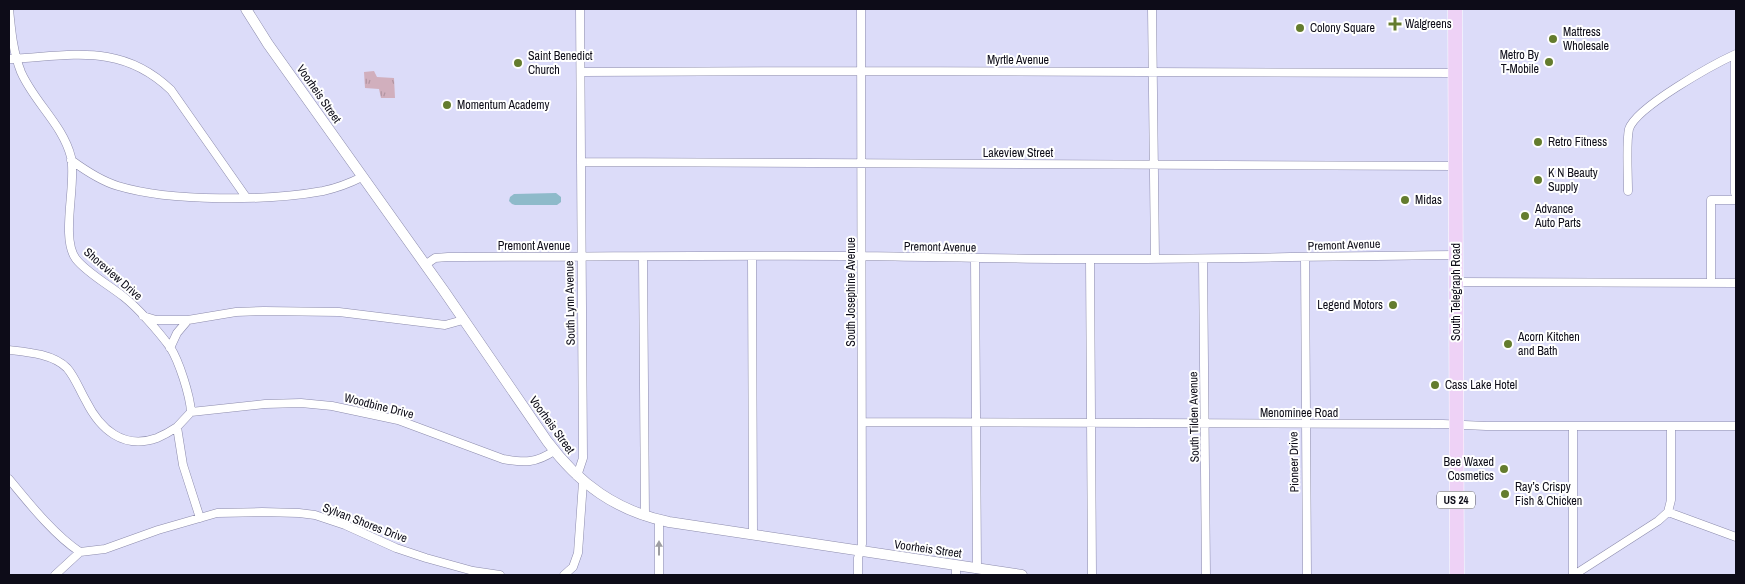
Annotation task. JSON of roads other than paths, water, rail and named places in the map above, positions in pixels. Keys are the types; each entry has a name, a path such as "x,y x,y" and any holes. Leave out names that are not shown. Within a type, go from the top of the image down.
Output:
{"highway":[{"name":"South Telegraph Road","path":"1455,9 1456,575"}],"street":[{"name":"Shoreview Drive","path":"9,9 13,59 64,140 71,160 70,235 71,249 75,258 81,265 125,298 170,348 190,398 191,412"},
{"name":"Voorheis Street","path":"246,9 268,44 554,451 563,463 580,479 606,498 645,516 659,520 860,551 956,570 977,569 1022,575"},
{"name":"South Lynn Avenue","path":"580,9 583,458 580,479"},
{"name":"South Josephine Avenue","path":"858,575 858,558 862,544 861,9"},
{"path":"1152,9 1155,259"},
{"path":"13,59 80,55 104,56 119,58 145,70 171,90 246,197"},
{"path":"1628,191 1629,132 1633,121 1686,81 1736,55 1736,196 1711,200 1711,283"},
{"name":"Myrtle Avenue","path":"581,72 862,70 1455,73"},
{"path":"71,160 104,181 129,189 181,196 246,197 322,191 362,177"},
{"name":"Lakeview Street","path":"581,162 1455,166"},
{"name":"Premont Avenue","path":"425,265 435,258 448,257 862,256 975,259 1155,259 1456,255"},
{"path":"643,257 645,516"},
{"path":"752,257 753,535"},
{"name":"South Tilden Avenue","path":"1203,258 1206,575"},
{"name":"Pioneer Drive","path":"1305,258 1307,575"},
{"path":"975,259 977,569"},
{"path":"1090,259 1092,575"},
{"path":"1456,282 1736,283"},
{"path":"143,316 156,320 188,320 236,312 316,311 445,325 463,320"},
{"path":"170,348 177,333 188,320"},
{"path":"9,350 36,354 58,361 67,368 93,416 103,427 117,437 133,440 157,438 178,428 191,412"},
{"name":"Woodbine Drive","path":"191,412 265,404 332,406 398,420 503,460 522,462 534,460 543,458 554,451"},
{"name":"Menominee Road","path":"862,422 1572,427 1736,426"},
{"path":"1573,575 1653,525 1668,512 1671,500 1671,426"},
{"path":"1572,427 1573,575"},
{"path":"178,428 183,465 200,518"},
{"path":"9,479 69,545 80,552 55,575"},
{"path":"564,575 573,567 578,553 580,479"},
{"path":"1668,512 1736,537"},
{"name":"Sylvan Shores Drive","path":"80,552 105,549 158,530 217,513 299,513 345,525 396,548 426,558 472,571 500,575"},
{"path":"659,520 659,575"}],"water":[{"path":"556,193 561,197 561,202 557,205 515,205 509,201 510,197 514,194"}],"place":[{"name":"Walgreens","path":"1395,24"},
{"name":"Colony Square","path":"1300,28"},
{"name":"Mattress Wholesale","path":"1553,39"},
{"name":"Metro By T-Mobile","path":"1549,62"},
{"name":"Saint Benedict Church","path":"518,63"},
{"name":"Momentum Academy","path":"447,105"},
{"name":"Retro Fitness","path":"1538,142"},
{"name":"K N Beauty Supply","path":"1538,180"},
{"name":"Midas","path":"1405,200"},
{"name":"Advance Auto Parts","path":"1525,216"},
{"name":"Legend Motors","path":"1393,305"},
{"name":"Acorn Kitchen and Bath","path":"1508,344"},
{"name":"Cass Lake Hotel","path":"1435,385"},
{"name":"Bee Waxed Cosmetics","path":"1504,469"},
{"name":"Ray’s Crispy Fish & Chicken","path":"1505,494"}]}
